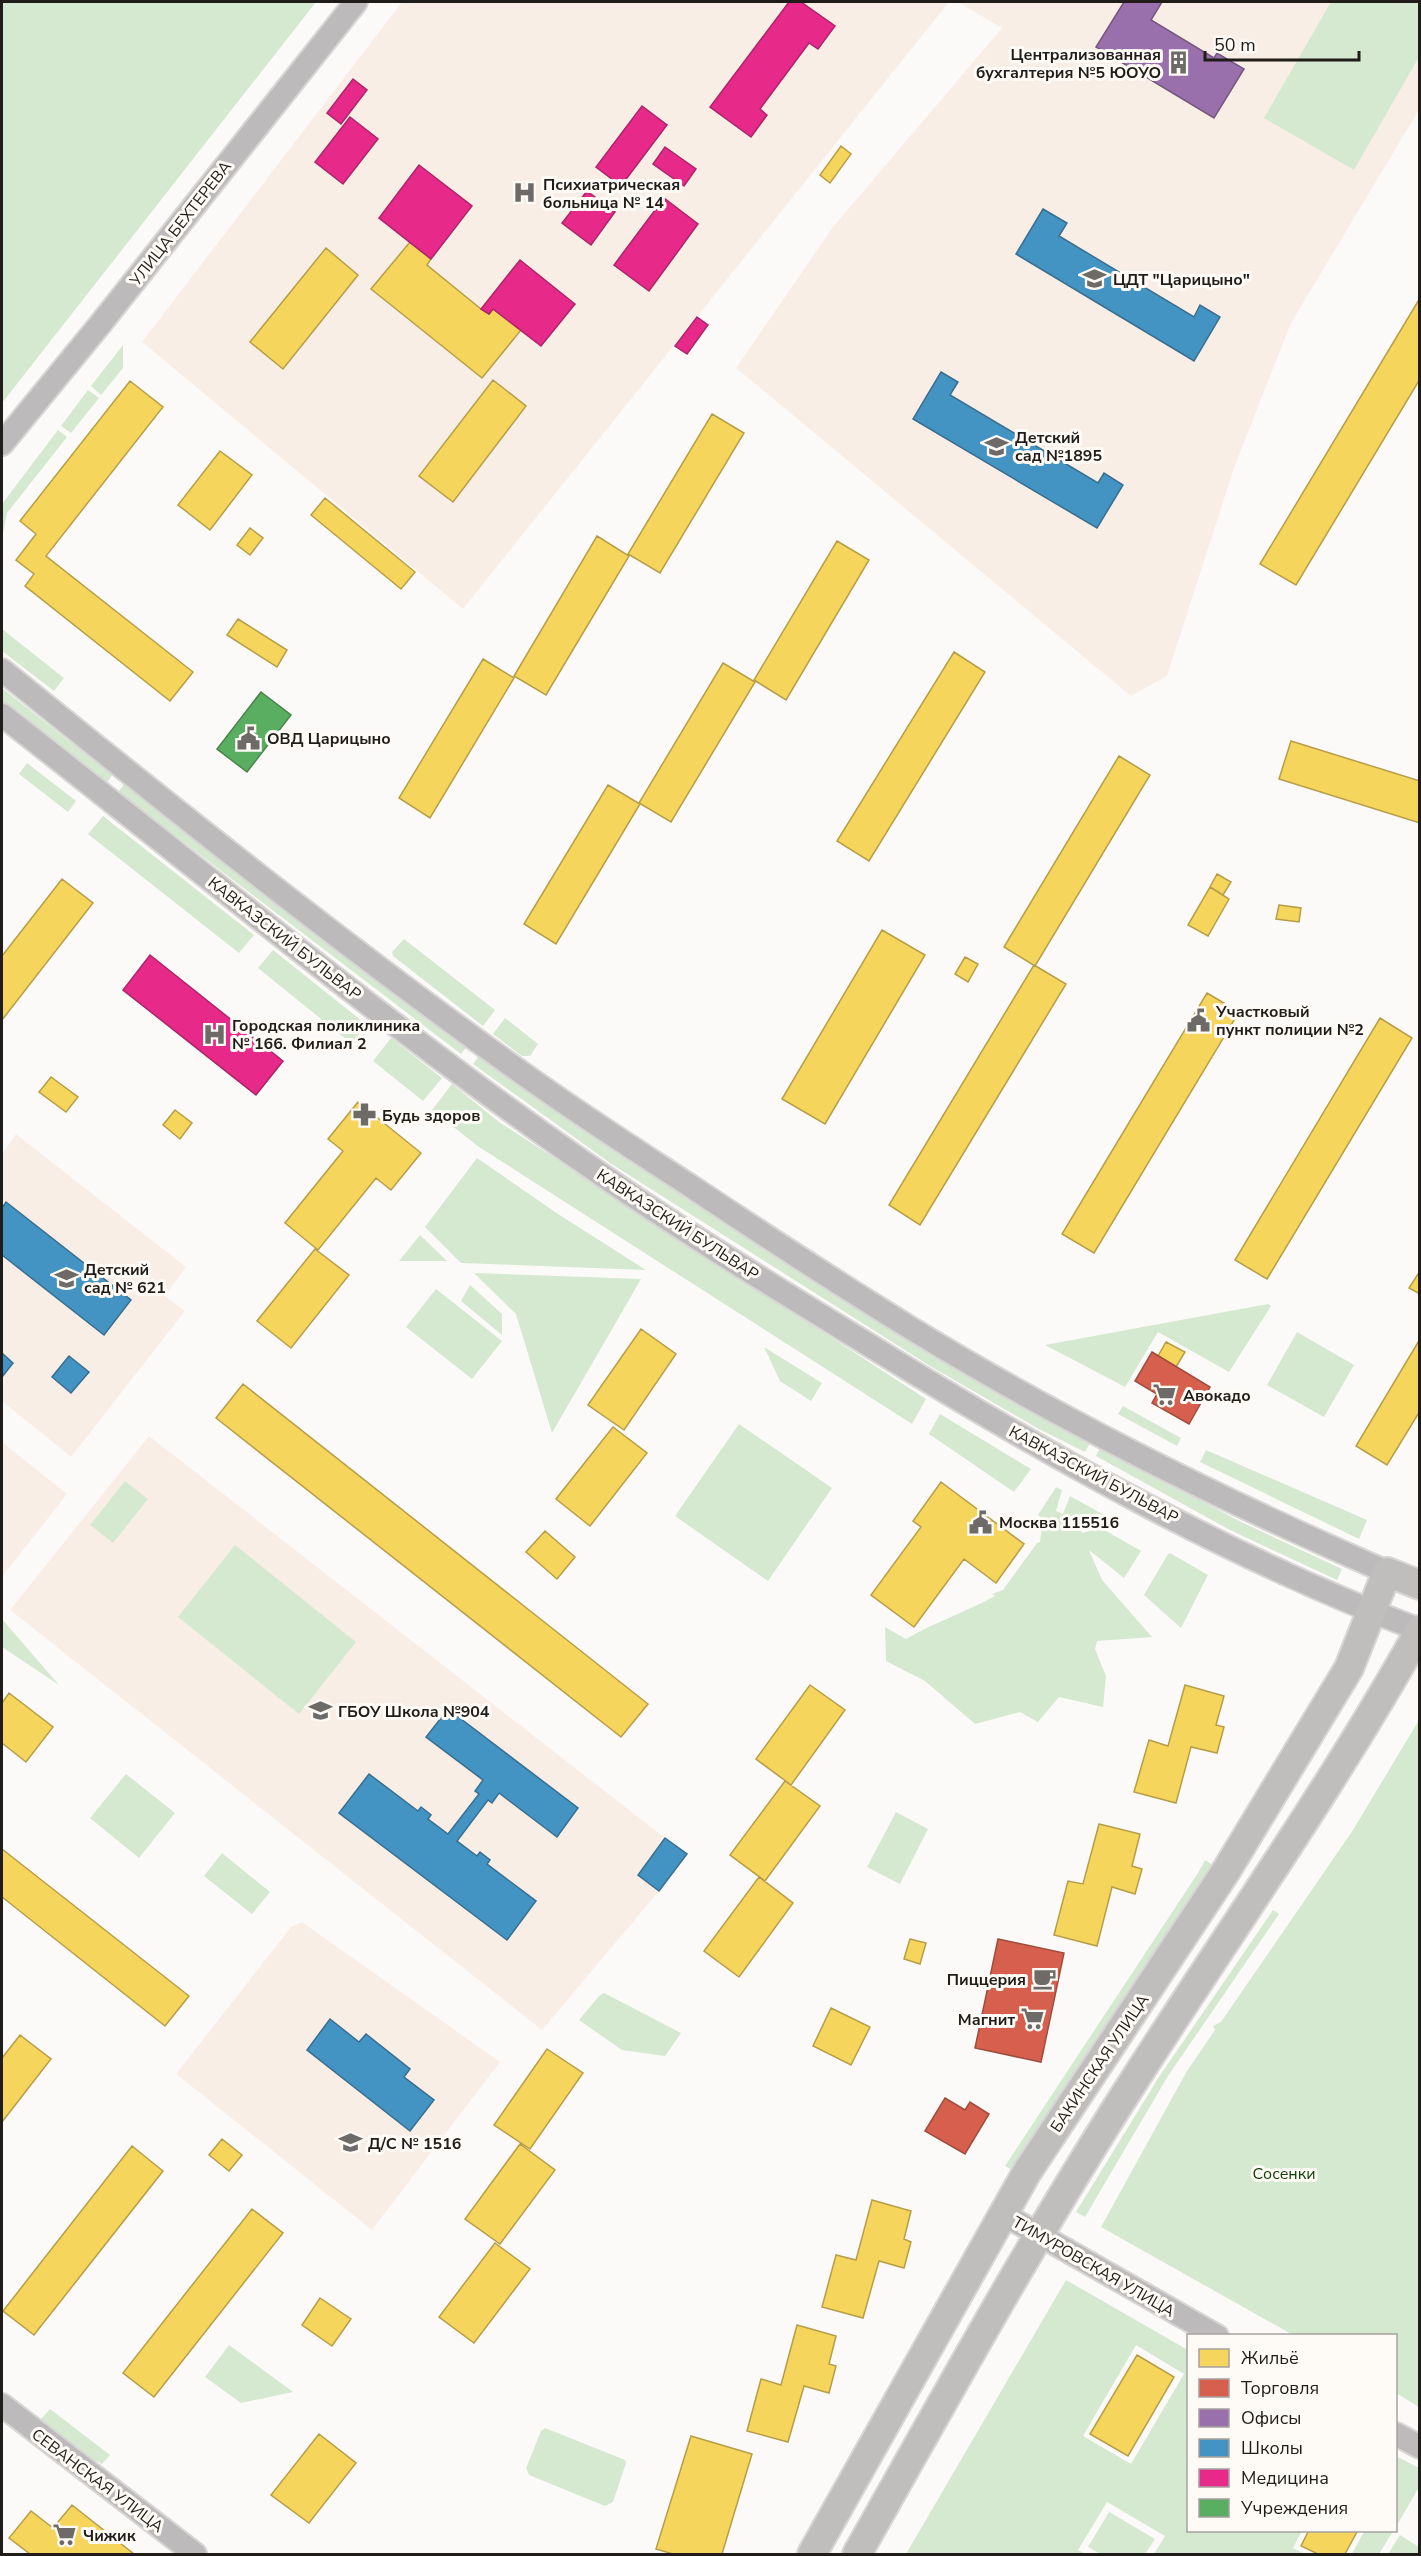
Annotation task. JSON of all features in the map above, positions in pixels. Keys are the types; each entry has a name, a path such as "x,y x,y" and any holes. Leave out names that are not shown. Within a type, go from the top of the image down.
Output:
{"main road":[{"name":"КАВКАЗСКИЙ БУЛЬВАР","path":"1387,1572 1419,1585"},
{"name":"БАКИНСКАЯ УЛИЦА","path":"812,2554 1003,2214 1054,2130 1274,1795 1349,1668 1387,1572"},
{"path":"857,2554 1038,2235 1137,2075 1329,1784 1419,1630"}],"street":[{"name":"УЛИЦА БЕХТЕРЕВА","path":"2,444 356,2"},
{"name":"КАВКАЗСКИЙ БУЛЬВАР","path":"2,670 248,866 471,1035 613,1137 780,1246 993,1377 1167,1470 1266,1519 1387,1572"},
{"name":"КАВКАЗСКИЙ БУЛЬВАР","path":"2,715 456,1071 595,1171 683,1230 944,1391 1043,1448 1306,1583 1419,1630"},
{"name":"ТИМУРОВСКАЯ УЛИЦА","path":"1003,2214 1213,2334"},
{"name":"СЕВАНСКАЯ УЛИЦА","path":"2,2405 195,2554"},
{"path":"1397,2435 1419,2447"}],"shaded area":[{"name":"Психиатрическая больница № 14","path":"402,2 949,2 463,609 142,342"},
{"path":"958,2 1419,2 1419,110 1291,323 1234,468 1167,676 1131,696 736,368 833,227 1002,28"},
{"path":"16,1134 186,1267 165,1296 185,1311 71,1457 2,1401 2,1154"},
{"name":"ГБОУ Школа №904","path":"149,1436 665,1838 638,1875 659,1891 542,2030 10,1610"},
{"path":"2,1442 67,1494 2,1577"},
{"name":"Д/C № 1516","path":"302,1922 500,2062 372,2230 176,2074 291,1927"}],"green space":[{"path":"2,2 316,2 2,403"},
{"path":"1331,2 1419,2 1419,57 1354,170 1264,118"},
{"path":"123,345 123,368 101,395 91,386"},
{"path":"88,390 99,398 71,433 61,426"},
{"path":"58,430 67,437 7,513 2,538 2,504"},
{"path":"2,629 64,678 54,691 2,651"},
{"path":"2,688 112,775 106,784 2,704"},
{"path":"27,763 76,801 68,812 19,774"},
{"path":"124,784 468,1045 461,1054 118,792"},
{"path":"103,816 254,935 239,953 88,834"},
{"path":"404,939 495,1010 483,1026 393,956 392,952"},
{"path":"273,950 367,1025 352,1044 258,968"},
{"path":"505,1018 538,1044 530,1056 522,1056 493,1034"},
{"path":"391,1038 442,1078 423,1101 373,1061"},
{"path":"481,1053 588,1133 832,1288 1091,1441 1085,1452 1037,1428 930,1366 610,1163 473,1064"},
{"path":"452,1084 499,1122 926,1399 912,1424 479,1147 432,1110"},
{"path":"477,1158 558,1214 646,1270 461,1263 425,1227"},
{"path":"420,1235 447,1261 399,1261"},
{"path":"474,1273 641,1279 552,1433 516,1314"},
{"path":"470,1285 502,1314 502,1335 461,1301"},
{"path":"436,1289 502,1341 472,1379 406,1327"},
{"path":"1268,1304 1271,1306 1229,1372 1158,1332 1125,1387 1045,1345"},
{"path":"1297,1332 1354,1365 1324,1417 1267,1385"},
{"path":"764,1347 822,1383 811,1401 780,1381"},
{"path":"1123,1406 1181,1438 1177,1446 1118,1414"},
{"path":"940,1414 1031,1469 1014,1492 929,1434"},
{"path":"739,1424 832,1488 768,1581 675,1516"},
{"path":"1101,1446 1237,1520 1342,1569 1337,1580 1230,1530 1096,1456"},
{"path":"1206,1450 1367,1520 1359,1539 1200,1462"},
{"path":"125,1481 148,1499 113,1543 90,1525"},
{"path":"1056,1487 1062,1490 1056,1511 1063,1514 1070,1496 1106,1516 1079,1524 1082,1533 1101,1528 1141,1551 1124,1578 1089,1550 1102,1580 1152,1637 1097,1641 1095,1649 1106,1676 1103,1707 1059,1697 1038,1722 1020,1712 975,1724 925,1681 886,1661 885,1627 906,1639 984,1602 995,1596 992,1594 1003,1590 1040,1542 1043,1519 1038,1515"},
{"path":"235,1545 356,1642 299,1714 178,1617"},
{"path":"1170,1553 1208,1575 1181,1628 1144,1595"},
{"path":"2,1619 59,1685 2,1647"},
{"name":"Сосенки","path":"1419,1720 1419,2407 1397,2394 1397,2334 1291,2334 1101,2227 1187,2071 1215,2030 1213,2026 1221,2022 1353,1830"},
{"path":"126,1774 175,1813 139,1858 90,1818"},
{"path":"896,1812 928,1829 900,1884 867,1867"},
{"path":"222,1853 270,1892 252,1914 204,1876"},
{"path":"1205,1860 1213,1865 1206,1878 1012,2170 1005,2166 1198,1873"},
{"path":"1273,1910 1279,1914 1168,2076 1085,2217 1076,2212 1159,2077"},
{"path":"604,1993 681,2033 665,2056 622,2050 579,2020"},
{"path":"1066,2280 1187,2349 1187,2532 1301,2532 1293,2548 1305,2554 1154,2554 1165,2536 1107,2502 1078,2550 1086,2554 906,2554","holes":["1136,2345 1184,2374 1131,2464 1083,2436"]},
{"path":"229,2345 293,2392 241,2403 205,2377"},
{"path":"50,2409 110,2455 102,2464 67,2445 44,2426 41,2419"},
{"path":"545,2428 625,2460 613,2502 605,2506 529,2475 526,2468 541,2431"},
{"path":"1397,2457 1419,2468 1419,2487 1397,2525"},
{"path":"1109,2512 1155,2539 1145,2554 1100,2554 1088,2547"},
{"path":"1364,2532 1392,2532 1379,2554 1352,2554"},
{"path":"1400,2535 1419,2547 1419,2554 1388,2554"}],"building: Жильё":[{"path":"841,146 851,154 830,183 820,175"},
{"path":"410,242 431,259 427,265 481,309 489,314 493,309 521,330 482,378 371,289"},
{"path":"326,248 358,275 283,369 250,342"},
{"path":"1420,298 1420,379 1296,585 1260,564"},
{"path":"493,380 526,406 453,502 419,476"},
{"path":"130,381 163,407 46,556 193,672 170,701 25,586 34,574 16,560 36,534 20,521"},
{"path":"712,414 744,433 660,573 628,554"},
{"path":"220,451 252,475 210,530 178,505"},
{"path":"325,498 415,572 401,589 311,515"},
{"path":"250,528 263,538 250,555 237,545"},
{"path":"597,536 629,556 546,695 514,676"},
{"path":"837,541 869,560 786,700 754,680"},
{"path":"238,619 287,650 277,667 227,635"},
{"path":"954,652 985,672 869,861 837,841"},
{"path":"483,659 514,678 430,818 399,798"},
{"path":"723,663 755,682 671,822 639,803"},
{"path":"1291,741 1420,781 1420,823 1279,779"},
{"path":"1119,756 1150,775 1035,966 1004,947"},
{"path":"608,785 640,804 556,944 524,924"},
{"path":"1217,874 1231,882 1223,895 1210,887"},
{"path":"62,879 93,903 2,1020 2,956"},
{"path":"1210,887 1229,899 1208,936 1188,925"},
{"path":"1279,905 1301,908 1299,922 1276,919"},
{"path":"882,930 925,955 825,1124 782,1099"},
{"path":"965,957 978,964 968,982 955,974"},
{"path":"1034,965 1066,984 920,1225 889,1205"},
{"path":"1207,993 1239,1012 1094,1253 1062,1234"},
{"path":"1380,1018 1412,1038 1267,1279 1235,1260"},
{"path":"51,1077 78,1097 66,1112 39,1092"},
{"path":"358,1102 421,1153 391,1190 376,1178 318,1250 285,1223 343,1151 328,1139"},
{"path":"175,1110 192,1123 180,1139 163,1125"},
{"path":"315,1249 349,1275 291,1348 257,1321"},
{"path":"1420,1271 1420,1294 1409,1288"},
{"path":"641,1329 676,1354 624,1430 588,1405"},
{"path":"1420,1339 1420,1411 1387,1465 1356,1446"},
{"path":"1166,1342 1185,1352 1176,1367 1158,1356"},
{"path":"243,1384 648,1704 621,1737 216,1418"},
{"path":"613,1427 647,1453 590,1526 556,1499"},
{"path":"941,1482 1024,1544 996,1583 964,1559 914,1627 871,1595 921,1527 913,1521"},
{"path":"545,1531 575,1557 557,1579 526,1552"},
{"path":"810,1685 845,1710 791,1785 756,1759"},
{"path":"1185,1685 1224,1696 1216,1725 1224,1727 1217,1753 1191,1747 1176,1803 1134,1792 1149,1740 1168,1746"},
{"path":"9,1693 53,1727 26,1762 2,1743 2,1703"},
{"path":"785,1781 820,1806 765,1881 730,1855"},
{"path":"1099,1824 1140,1834 1132,1866 1142,1869 1135,1894 1112,1887 1097,1946 1054,1935 1068,1881 1083,1884"},
{"path":"2,1849 189,1996 165,2026 2,1897"},
{"path":"759,1877 793,1903 739,1977 704,1951"},
{"path":"910,1939 926,1943 920,1964 904,1959"},
{"path":"831,2008 870,2027 851,2065 813,2046"},
{"path":"20,2035 51,2059 2,2122 2,2058"},
{"path":"547,2049 583,2073 530,2149 494,2125"},
{"path":"222,2139 242,2155 229,2171 209,2155"},
{"path":"520,2144 555,2170 500,2244 465,2219"},
{"path":"132,2146 163,2171 34,2335 3,2311"},
{"path":"872,2200 911,2211 904,2239 911,2242 904,2268 879,2261 863,2318 822,2307 836,2255 856,2260"},
{"path":"252,2209 283,2233 154,2397 123,2373"},
{"path":"495,2243 530,2269 474,2343 439,2317"},
{"path":"320,2298 351,2319 332,2346 302,2325"},
{"path":"797,2325 836,2336 829,2364 836,2366 829,2393 804,2386 788,2442 747,2431 761,2379 781,2385"},
{"path":"1137,2355 1174,2377 1128,2456 1090,2434"},
{"path":"319,2434 356,2463 309,2523 271,2495"},
{"path":"691,2436 752,2454 722,2554 673,2554 656,2549"},
{"path":"72,2505 134,2554 30,2554 9,2538 31,2511 53,2528"},
{"path":"1308,2532 1357,2532 1345,2554 1318,2554 1301,2546"}],"building: Торговля":[{"path":"1152,1352 1210,1387 1189,1424 1152,1403 1157,1394 1135,1381"},
{"path":"998,1939 1064,1953 1041,2062 975,2048"},
{"path":"945,2098 965,2110 970,2102 989,2114 965,2154 925,2131"}],"building: Офисы":[{"name":"Централизованная бухгалтерия №5 ЮОУО","path":"1124,2 1162,2 1151,20 1214,58 1217,53 1244,69 1214,118 1096,47"}],"building: Школы":[{"name":"ЦДТ \"Царицыно\"","path":"1043,209 1067,223 1059,236 1194,317 1200,305 1220,317 1194,361 1016,254"},
{"name":"Детский сад №1895","path":"941,372 958,382 950,395 1098,483 1104,473 1123,485 1097,528 913,419"},
{"name":"Детский сад № 621","path":"6,1202 131,1300 104,1335 2,1255 2,1208"},
{"path":"2,1353 13,1363 2,1377"},
{"path":"69,1356 89,1372 71,1393 52,1377"},
{"path":"448,1709 578,1808 557,1837 499,1793 492,1803 488,1800 457,1841 477,1856 480,1852 490,1860 487,1864 536,1901 507,1940 339,1813 369,1774 418,1811 421,1807 431,1815 428,1819 448,1834 479,1794 475,1791 483,1780 426,1737"},
{"path":"665,1838 687,1854 659,1891 638,1875"},
{"path":"330,2019 359,2042 366,2034 410,2069 404,2077 434,2100 410,2131 307,2050"}],"building: Медицина":[{"path":"789,2 801,2 835,26 818,49 809,43 760,109 767,115 751,137 710,107"},
{"path":"353,79 367,90 341,124 327,113"},
{"path":"642,106 667,125 621,186 596,167"},
{"path":"350,117 378,139 343,184 315,162"},
{"path":"665,147 696,169 684,186 653,164"},
{"path":"419,165 472,206 431,259 379,218"},
{"path":"587,191 615,212 591,245 562,223"},
{"path":"664,198 698,224 649,291 614,265"},
{"path":"520,260 575,304 541,346 493,309 489,314 481,309"},
{"path":"697,317 708,325 687,354 675,346"},
{"name":"Городская поликлиника № 166. Филиал 2","path":"150,955 283,1061 256,1095 123,990"}],"building: Учреждения":[{"name":"ОВД Царицыно","path":"261,692 291,715 247,772 217,749"}],"place":[{"name":"Централизованная бухгалтерия №5 ЮОУО","path":"1179,63"},
{"name":"Психиатрическая больница № 14","path":"525,193"},
{"name":"ЦДТ \"Царицыно\"","path":"1095,279"},
{"name":"Детский сад №1895","path":"997,446"},
{"name":"ОВД Царицыно","path":"249,738"},
{"name":"Участковый пункт полиции №2","path":"1198,1020"},
{"name":"Городская поликлиника № 166. Филиал 2","path":"214,1034"},
{"name":"Будь здоров","path":"364,1115"},
{"name":"Детский сад № 621","path":"66,1278"},
{"name":"Авокадо","path":"1165,1395"},
{"name":"Москва 115516","path":"981,1522"},
{"name":"ГБОУ Школа №904","path":"320,1711"},
{"name":"Пиццерия","path":"1044,1979"},
{"name":"Магнит","path":"1033,2019"},
{"name":"Д/C № 1516","path":"350,2143"},
{"name":"Чижик","path":"65,2535"}]}
